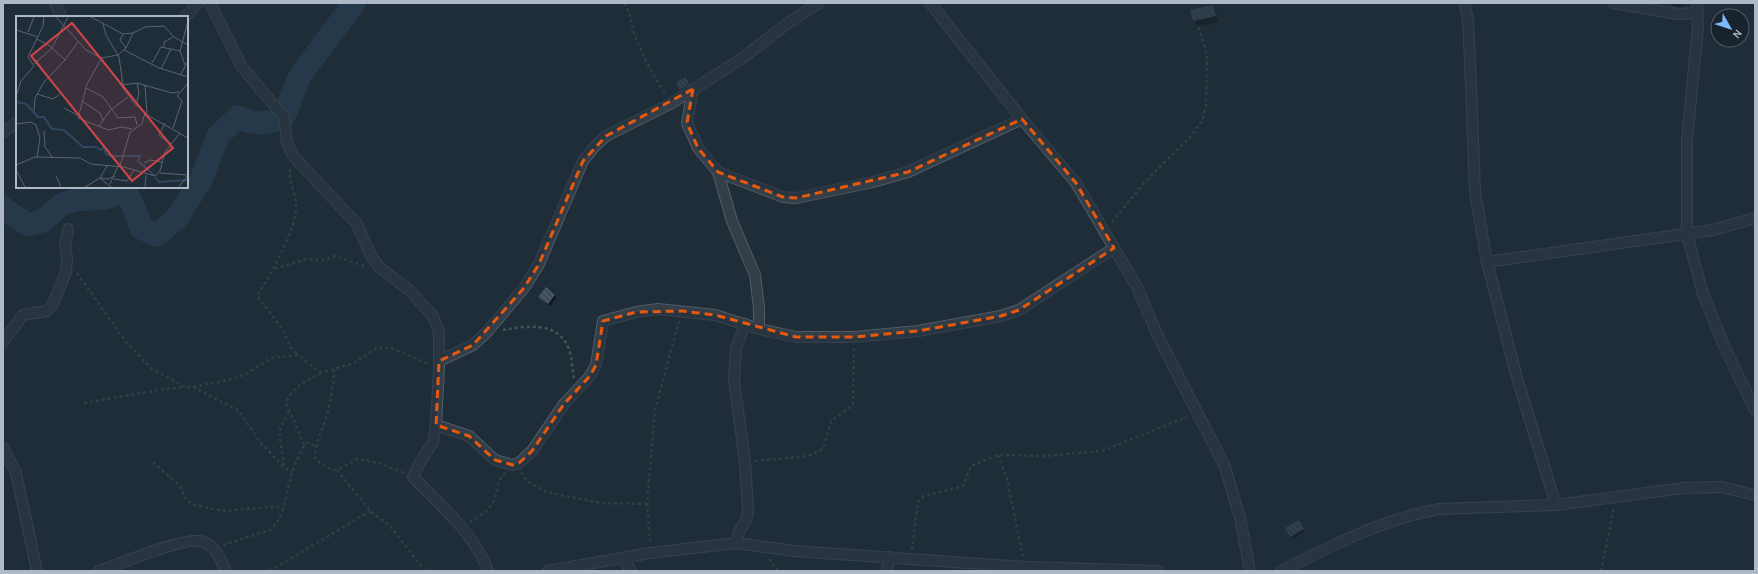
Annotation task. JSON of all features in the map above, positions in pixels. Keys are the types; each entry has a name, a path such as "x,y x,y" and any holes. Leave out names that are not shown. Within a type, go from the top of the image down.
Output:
{"street":[{"path":"55,3 61,16"},
{"path":"186,16 198,3"},
{"path":"210,3 242,67 284,117 286,142 293,156 356,224 370,254 379,267 408,290 433,316 439,332 436,425 433,442 418,464 413,477 461,526 484,560 488,571"},
{"path":"439,364 473,345 487,332 524,288 539,264 583,161 595,146 606,136 672,103 741,59 788,23 819,3"},
{"path":"930,3 1022,119 1076,183 1137,287 1158,336 1198,410 1225,467 1240,518 1250,571"},
{"path":"1464,3 1468,20 1475,192 1487,262 1517,378 1556,505"},
{"path":"1613,3 1678,14 1698,8 1698,27 1688,140 1686,234 1703,294 1724,348 1755,410"},
{"path":"693,89 687,123 698,148 718,172 732,221 756,275 759,329"},
{"path":"718,172 783,197 796,198 873,182 908,172 1022,119"},
{"path":"3,132 16,124"},
{"path":"1487,262 1713,230 1755,218"},
{"path":"3,342 23,315 47,311 54,302 66,272 67,258 65,246 68,229"},
{"path":"436,425 469,436 495,460 516,464 532,451 564,404 590,376 596,365 603,321 636,312 658,309 715,315 759,329 796,336 855,337 918,331 1001,316 1019,310 1114,248"},
{"path":"736,543 739,532 746,520 748,510 745,462 734,381 736,348 745,324"},
{"path":"3,448 16,473 37,571"},
{"path":"1281,571 1360,532 1420,513 1438,509 1556,505 1684,488 1721,487 1755,495"},
{"path":"99,571 180,543 197,541 205,542 213,548 220,557 226,571"},
{"path":"548,571 650,553 736,543 794,551 1025,567 1159,571"},
{"path":"886,571 891,557"},
{"path":"622,558 631,571"}],"path":[{"path":"624,3 629,11 634,34 649,70 672,103"},
{"path":"1104,232 1145,182 1191,136 1202,121 1206,106 1207,55 1198,26"},
{"path":"293,156 289,171 296,203 296,216 274,269 257,296 281,327 292,349 318,371 324,372"},
{"path":"274,269 306,259 325,260 335,256 364,267 379,267"},
{"path":"67,258 126,342 151,368 185,386"},
{"path":"650,553 647,504 655,410 682,311"},
{"path":"487,332 539,326 553,330 563,339 569,348 577,391"},
{"path":"745,462 808,456 823,449 832,421 853,405 855,337"},
{"path":"213,548 270,530 277,525 284,506 292,472 304,445 286,402 291,392 300,384 324,372 354,363 377,348 391,348 439,364"},
{"path":"84,403 185,386 193,387 228,380 246,374 271,358 298,355"},
{"path":"334,369 334,384 327,414 315,446 315,459 330,470 337,470 357,459 379,463 413,477"},
{"path":"193,387 239,411 260,442 284,467 292,472"},
{"path":"911,558 918,502 924,496 963,486 971,466 998,455 1044,456 1102,451 1180,421 1198,410"},
{"path":"284,467 279,431 289,411"},
{"path":"304,445 308,443 315,446"},
{"path":"998,455 1007,479 1025,567"},
{"path":"153,462 180,486 186,500 195,505 223,511 284,506"},
{"path":"461,526 476,519 490,507 494,500 498,481 516,464 527,481 546,492 600,503 647,504"},
{"path":"337,470 370,511 390,526 424,571"},
{"path":"1601,571 1617,496"},
{"path":"270,571 370,511"}],"highlighted area":[{"path":"693,89 687,123 698,148 718,172 783,197 796,198 908,172 1022,119 1076,183 1114,248 1019,310 1001,316 918,331 855,337 796,337 715,315 682,311 636,312 603,321 596,365 590,376 564,404 532,451 519,463 513,465 495,460 469,436 436,425 439,361 473,345 524,288 539,264 583,161 606,136"}],"building":[{"path":"1213,5 1216,16 1193,21 1190,10"},
{"path":"686,77 689,84 680,90 676,82"},
{"path":"546,287 555,295 548,304 538,297"},
{"path":"1299,520 1304,529 1290,537 1285,528"}],"waterway":[{"path":"3,208 28,225 43,221 62,204 76,200 105,198 125,191 133,205 141,228 157,235 177,218 201,180 218,136 238,117 256,123 272,122 284,117 299,77 354,3"}]}
